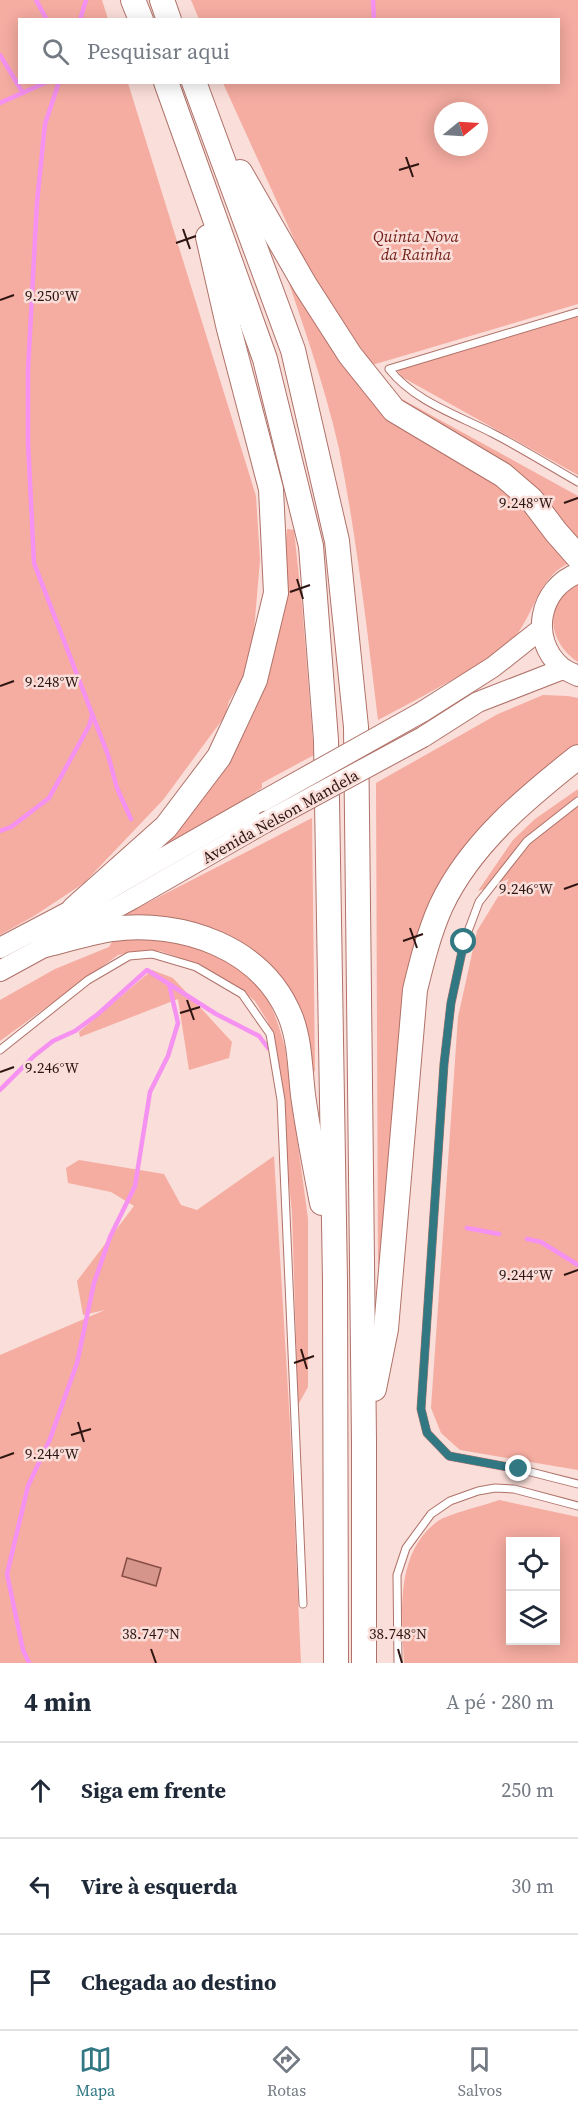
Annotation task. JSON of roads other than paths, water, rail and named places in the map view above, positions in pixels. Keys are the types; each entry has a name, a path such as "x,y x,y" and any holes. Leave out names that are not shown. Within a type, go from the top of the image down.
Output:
{"highway":[{"path":"133,0 140,18"},
{"path":"162,0 168,18"},
{"path":"167,84 265,359 311,546 326,740 335,1281 336,1663"},
{"path":"195,84 293,350 337,541 357,727 364,1663"},
{"path":"206,113 305,285 350,355 394,410 503,475 531,499 578,557"},
{"path":"74,909 166,827 219,757 255,680 276,593 271,489 229,329 181,121"},
{"path":"364,1441 386,1329 415,990 426,944 442,904 466,865 488,838 540,787 578,757"},
{"path":"45,945 111,930 157,927 202,937 236,954 255,967 269,981 291,1018 298,1047 335,1281"}],"main road":[{"path":"570,672 552,658 545,644 541,629 542,613 548,598 557,586 578,573"},
{"name":"Avenida Nelson Mandela","path":"0,948 74,909 422,712 493,667 541,629"},
{"name":"Avenida Nelson Mandela","path":"0,971 423,737 478,702 570,672"}],"lane":[{"path":"578,312 389,369 400,383 426,400 495,434 578,482"},
{"path":"578,801 527,841 479,902 464,942 451,1003 444,1064 421,1409 427,1433 449,1456 519,1469 578,1484"},
{"path":"0,1050 88,980 129,956 152,954 196,967 242,994 270,1034 281,1100 303,1604"},
{"path":"398,1663 397,1575 406,1548 431,1514 450,1501 478,1491 495,1488 514,1489 578,1506"}],"waterway":[{"path":"36,0 46,18"},
{"path":"81,18 86,0"},
{"path":"373,0 374,18"},
{"path":"0,55 23,93"},
{"path":"0,103 43,84"},
{"path":"58,84 45,124 37,202 28,370 28,442 34,563 108,755 117,788 131,819"},
{"path":"0,831 11,827 49,798 89,726 92,715"},
{"path":"0,1090 34,1056 53,1041 75,1031 98,1014 147,970 216,1014 259,1036 268,1048"},
{"path":"29,1663 23,1650 7,1574 28,1486 50,1439 77,1363 94,1283 110,1237 135,1186 150,1092 168,1056 178,1023 169,984"},
{"path":"467,1228 499,1234"},
{"path":"527,1239 541,1242 578,1265"}],"park label":[{"name":"Quinta Nova da Rainha","path":"416,245"}]}
